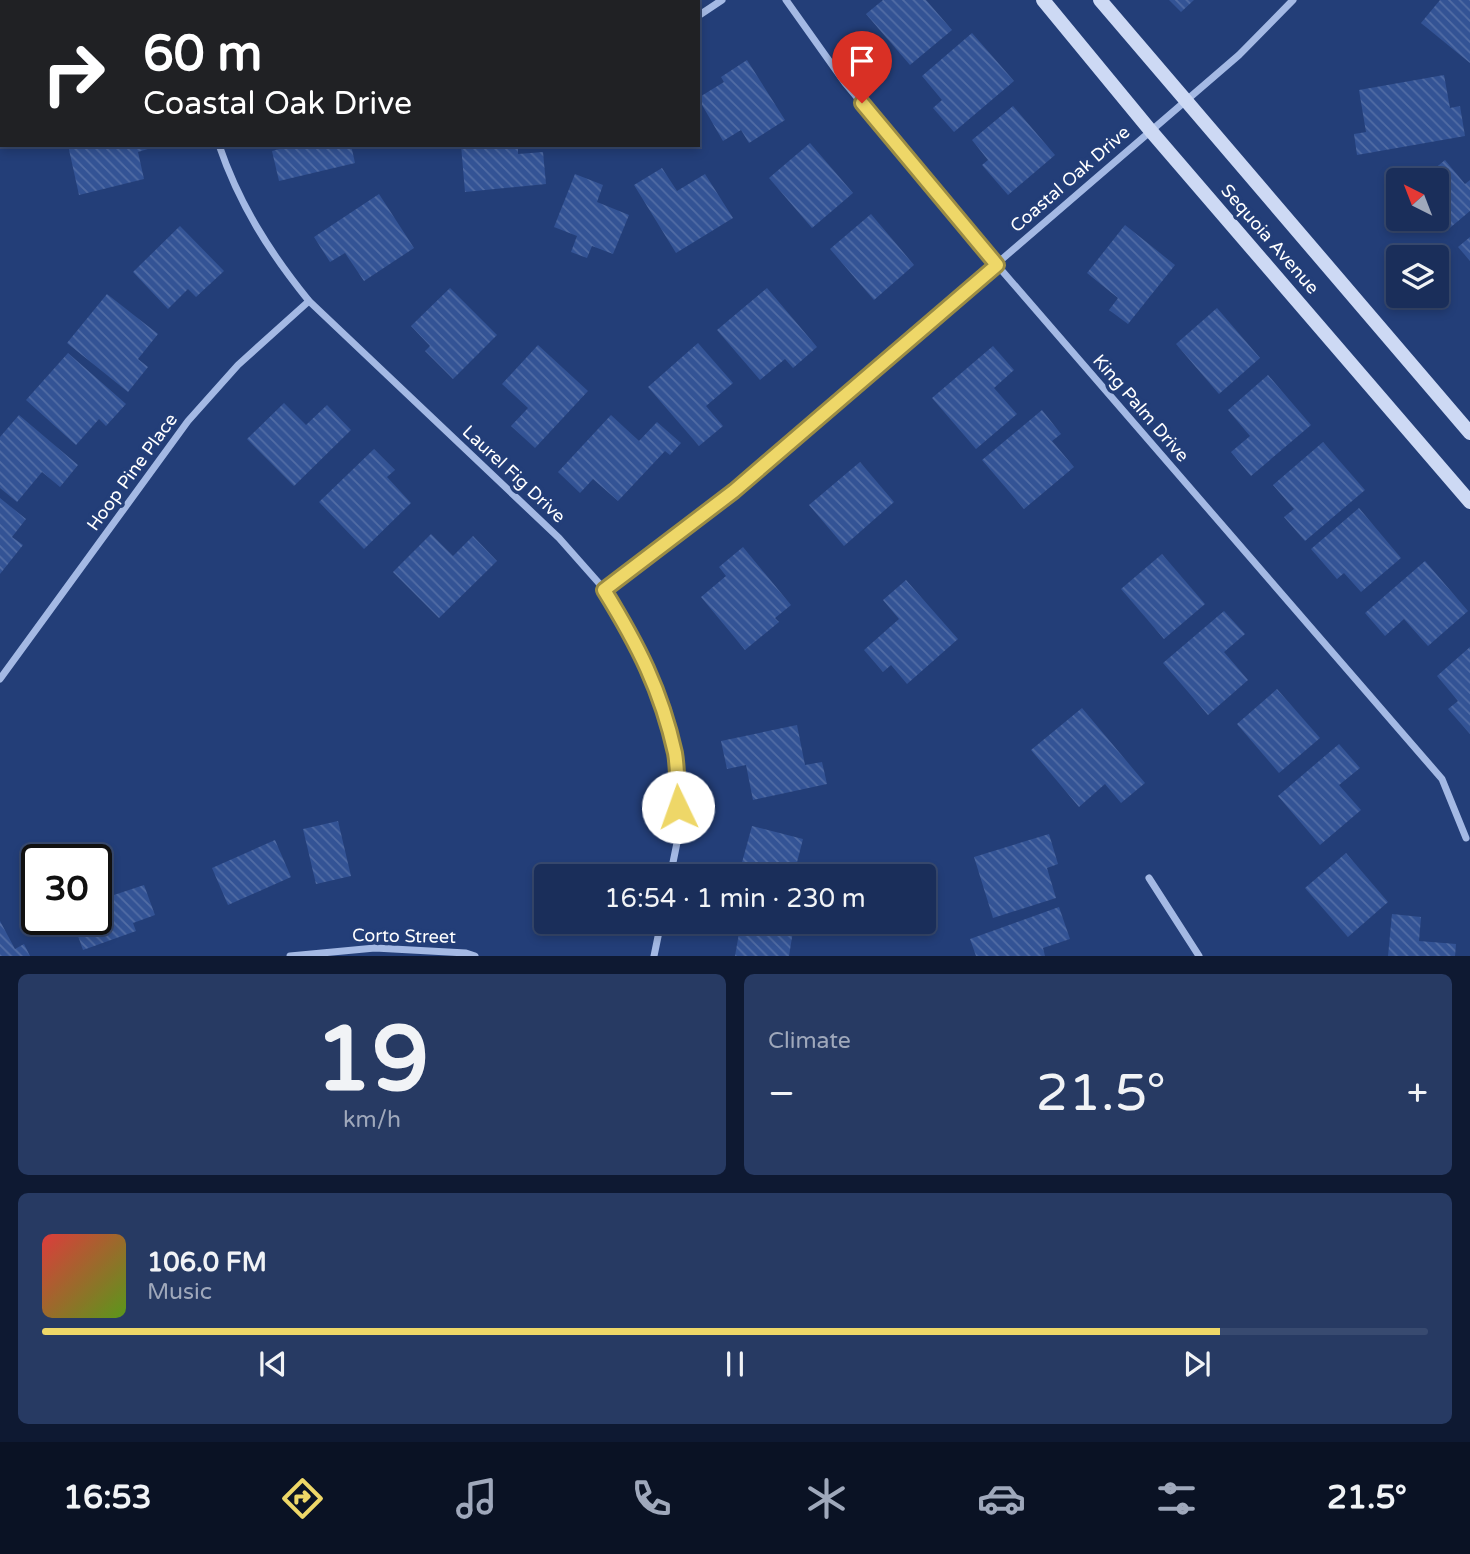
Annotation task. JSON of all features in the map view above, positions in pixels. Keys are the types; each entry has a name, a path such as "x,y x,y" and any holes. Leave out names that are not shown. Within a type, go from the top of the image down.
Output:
{"main road":[{"name":"Sequoia Avenue","path":"1043,0 1150,130 1470,502"},
{"name":"Sequoia Avenue","path":"1100,0 1470,433"}],"street":[{"path":"700,15 722,0"},
{"name":"King Palm Drive","path":"786,0 845,83 997,265 1442,779 1466,838"},
{"name":"Coastal Oak Drive","path":"604,590 734,491 1238,55 1293,0"},
{"name":"Laurel Fig Drive","path":"220,147 252,222 280,265 309,302 559,538 604,590 655,682 675,755 679,833 673,864"},
{"name":"Hoop Pine Place","path":"0,679 188,421 238,365 309,302"},
{"path":"1149,878 1199,956"},
{"path":"654,956 659,934"},
{"name":"Corto Street","path":"290,956 375,948 466,953 475,956"}],"building":[{"path":"883,0 926,0 952,30 910,65 866,14"},
{"path":"1169,0 1194,0 1181,12"},
{"path":"1440,0 1470,0 1470,63 1421,23"},
{"path":"972,33 1014,81 954,132 933,108 942,100 922,76"},
{"path":"747,60 785,120 749,143 741,130 723,141 700,101 700,97 724,82 721,77"},
{"path":"1444,75 1450,108 1460,106 1465,136 1357,155 1354,134 1366,132 1359,90"},
{"path":"1013,106 1055,155 1008,195 982,165 988,160 972,140"},
{"path":"810,143 853,193 812,228 769,178"},
{"path":"68,147 151,147 138,152 144,179 79,195"},
{"path":"287,147 351,147 355,163 279,181 272,151"},
{"path":"461,147 518,147 518,154 543,152 546,184 465,192"},
{"path":"1445,160 1465,184 1470,180 1470,211 1449,229 1449,168 1435,168"},
{"path":"662,168 677,191 705,174 733,218 676,253 634,185"},
{"path":"575,174 603,185 597,202 629,215 613,254 592,246 587,258 571,252 577,236 554,227"},
{"path":"379,194 414,248 364,281 345,253 330,262 314,237"},
{"path":"871,214 914,265 874,300 830,249"},
{"path":"1125,225 1175,265 1128,324 1109,310 1118,298 1087,273"},
{"path":"180,226 224,271 196,297 188,289 168,309 133,272"},
{"path":"1470,237 1470,261 1458,247"},
{"path":"450,288 497,335 453,379 425,351 430,346 411,326"},
{"path":"767,288 817,347 793,368 785,359 760,380 717,330"},
{"path":"107,294 158,334 138,359 148,367 128,392 67,343"},
{"path":"1217,308 1260,358 1219,394 1176,344"},
{"path":"698,343 733,383 706,406 723,426 699,446 648,387"},
{"path":"538,345 588,391 535,448 511,426 528,408 502,384"},
{"path":"993,346 1014,370 994,388 1017,414 976,449 932,398"},
{"path":"68,353 126,404 106,426 99,419 76,445 26,400"},
{"path":"1268,375 1311,425 1251,476 1231,452 1250,436 1228,410"},
{"path":"284,403 306,425 327,405 351,430 294,486 247,439"},
{"path":"1042,410 1061,434 1052,441 1074,467 1024,509 982,460"},
{"path":"19,415 78,465 60,487 42,472 17,502 0,488 0,437"},
{"path":"611,415 639,441 657,422 681,443 670,455 665,451 618,501 593,479 580,493 558,472"},
{"path":"1323,442 1365,490 1305,541 1284,517 1294,509 1273,485"},
{"path":"374,449 395,470 387,477 411,503 364,549 319,502"},
{"path":"860,462 894,502 844,546 809,505"},
{"path":"0,498 26,519 12,537 23,545 0,574"},
{"path":"1359,508 1401,558 1361,592 1344,573 1337,579 1311,549"},
{"path":"431,534 453,556 473,536 497,561 439,618 393,572"},
{"path":"743,547 791,605 775,618 779,622 745,650 701,597 726,576 719,567"},
{"path":"1162,554 1205,604 1164,639 1121,589"},
{"path":"1425,561 1468,611 1428,646 1404,619 1385,636 1365,613"},
{"path":"906,580 958,639 907,684 891,665 883,672 864,650 899,619 883,600"},
{"path":"1224,611 1245,634 1224,652 1248,680 1208,715 1163,663"},
{"path":"1470,647 1470,734 1448,709 1458,701 1437,676"},
{"path":"1277,689 1320,738 1279,773 1237,724"},
{"path":"1082,708 1145,783 1121,803 1105,784 1079,807 1031,750"},
{"path":"797,725 805,765 822,762 827,784 753,800 746,765 727,769 721,741"},
{"path":"1339,744 1360,768 1339,785 1361,810 1320,845 1278,796"},
{"path":"338,821 351,876 316,884 303,829"},
{"path":"752,826 803,839 797,864 742,864"},
{"path":"1049,834 1058,864 1047,868 1056,898 993,918 974,857"},
{"path":"275,840 291,877 228,905 212,868"},
{"path":"1346,853 1388,902 1348,937 1305,888"},
{"path":"144,885 155,915 133,923 136,931 83,950 78,935 112,935 112,896"},
{"path":"1059,907 1070,939 1043,948 1045,956 976,956 970,939"},
{"path":"1392,914 1421,917 1419,941 1456,944 1455,956 1388,956"},
{"path":"0,921 15,949 24,944 30,956 0,956"},
{"path":"739,934 793,934 789,956 735,956"}],"route":[{"path":"678,807 675,755 655,682 604,590 734,491 997,265 862,103"}]}
